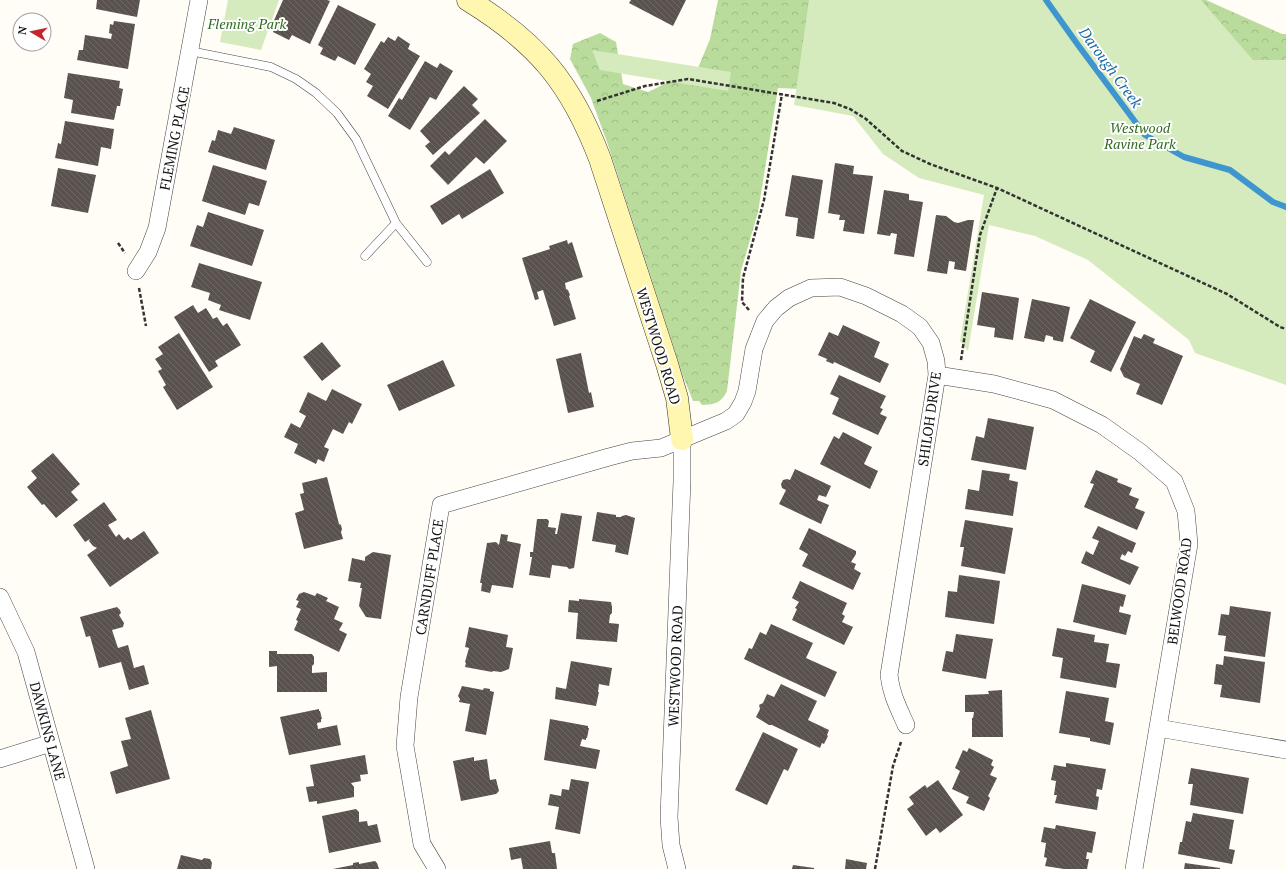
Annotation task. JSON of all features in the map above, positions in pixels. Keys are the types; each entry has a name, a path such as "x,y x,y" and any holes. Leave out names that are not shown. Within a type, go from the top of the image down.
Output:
{"street":[{"name":"FLEMING PLACE","path":"136,271 148,252 157,228 199,0"},
{"name":"WESTWOOD ROAD","path":"468,0 511,29 537,52 559,78 577,107 590,132 600,160 677,398 682,439 681,496 669,817 671,845 677,869"},
{"name":"SHILOH DRIVE","path":"682,439 726,421 736,414 747,391 754,349 765,321 776,308 789,298 811,288 840,287 866,296 902,314 920,327 931,343 936,361 937,375 889,675 890,688 894,701 906,725"},
{"name":"BELWOOD ROAD","path":"937,375 994,384 1053,400 1102,425 1140,452 1174,481 1186,511 1189,544 1134,869"},
{"name":"CARNDUFF PLACE","path":"437,869 422,844 405,746 409,697 441,505 609,457 661,448 682,439"},
{"name":"DAWKINS LANE","path":"0,597 26,652 86,869"},
{"path":"1158,728 1286,750"},
{"path":"0,759 51,743"}],"lane":[{"path":"190,50 271,67 296,79 316,93 337,113 356,139 396,223 427,262"},
{"path":"365,256 396,223"}],"path":[{"path":"577,107 645,86 688,79 834,103 850,109 866,120 902,151 930,164 997,188 1227,294 1280,327 1286,329"},
{"path":"751,313 742,302 743,278 764,200 782,94"},
{"path":"960,362 980,235 997,188"},
{"path":"875,869 893,766 906,725"}],"green space":[{"name":"Fleming Park","path":"228,0 279,0 261,50 220,42"},
{"name":"Westwood Ravine Park","path":"718,0 1206,0 1282,34 1286,34 1286,355 822,90 778,88 758,212 741,271 727,391 723,398 718,402 702,405 699,401 693,401 683,376 607,142 591,98 570,59 573,44 600,33 616,42 623,84 648,92 698,68 710,39"},
{"name":"Westwood Ravine Park","path":"809,0 1201,0 1253,60 1286,60 1286,385 1195,353 1189,340 1088,260 1035,236 989,225 968,351 960,341 984,195 919,178 883,154 853,116 794,105"},
{"path":"592,50 731,72 728,91 600,70"}],"building":[{"path":"97,0 140,0 137,17 96,9"},
{"path":"283,0 330,1 310,44 292,35 289,40 273,32 275,26 272,25"},
{"path":"631,0 686,0 673,26 629,3"},
{"path":"338,5 376,24 355,65 338,56 335,61 320,54 323,48 318,45"},
{"path":"114,21 135,24 128,69 77,60 79,50 83,50 85,35 111,39 112,34 109,33 110,24 113,25"},
{"path":"398,36 410,44 408,49 420,56 388,109 367,96 373,86 366,82 371,74 364,69 381,41 384,43 388,37 395,41"},
{"path":"425,61 437,68 440,63 453,71 436,100 430,97 410,130 388,116 399,98 402,100"},
{"path":"68,73 120,81 119,88 123,89 120,106 117,106 114,120 71,113 73,100 64,98"},
{"path":"464,86 478,99 472,105 480,113 433,155 425,146 430,142 420,131"},
{"path":"485,119 507,141 484,164 476,157 448,185 430,166 445,151 449,155"},
{"path":"65,121 114,129 111,149 101,147 98,166 55,158 58,143 61,144"},
{"path":"234,127 275,140 266,170 208,152 212,140 215,141 218,130 231,134"},
{"path":"835,163 854,166 853,174 873,176 864,234 843,231 845,220 839,220 840,215 828,213"},
{"path":"213,165 267,181 259,206 249,203 245,215 202,201"},
{"path":"58,168 96,175 88,213 51,206"},
{"path":"490,169 504,193 462,219 459,214 442,225 430,206"},
{"path":"792,175 823,180 814,239 796,236 798,218 785,216"},
{"path":"884,190 909,194 909,200 923,202 914,257 894,254 897,234 891,233 890,236 877,234"},
{"path":"208,212 264,230 252,266 190,246 197,225 203,227"},
{"path":"936,215 946,216 958,223 974,220 966,271 954,269 955,262 949,261 947,274 927,271"},
{"path":"567,240 568,244 572,242 583,277 565,283 566,289 570,295 569,296 576,319 554,326 543,290 537,292 539,299 535,300 522,258 550,249 549,246"},
{"path":"199,263 262,282 250,320 219,310 221,305 208,300 210,293 191,287"},
{"path":"982,292 1019,298 1013,340 994,337 995,328 977,325"},
{"path":"1032,299 1070,307 1063,342 1053,340 1053,337 1046,335 1044,342 1024,338"},
{"path":"1090,299 1136,322 1111,372 1090,362 1095,351 1070,338"},
{"path":"193,305 198,313 206,308 213,319 217,317 223,326 227,323 241,345 215,361 218,366 209,372 174,317"},
{"path":"843,325 880,342 874,357 889,364 880,383 834,362 833,364 826,361 827,359 818,355 829,332 838,336"},
{"path":"179,333 213,387 177,410 163,387 166,385 158,371 162,369 155,359 163,354 158,347"},
{"path":"1144,334 1155,339 1153,343 1183,356 1162,405 1136,394 1140,384 1124,377 1120,369 1134,336 1141,339"},
{"path":"322,342 341,366 322,381 303,357"},
{"path":"581,353 589,393 591,392 594,407 568,413 556,359"},
{"path":"443,360 455,386 399,411 387,385"},
{"path":"839,375 886,396 880,408 883,409 880,414 887,417 878,435 832,414 839,398 830,394"},
{"path":"332,389 362,404 352,424 349,422 343,434 333,429 324,447 329,449 324,462 318,459 316,464 294,453 298,444 284,437 291,423 300,428 306,416 299,412 308,392 326,401"},
{"path":"988,418 1034,427 1026,470 971,460 976,436 984,438"},
{"path":"843,432 872,447 864,464 878,471 870,489 820,464 834,436 839,439"},
{"path":"53,453 80,484 71,492 78,500 56,518 44,504 42,505 27,487 37,478 31,471"},
{"path":"795,469 831,486 826,497 819,495 817,500 829,505 821,524 779,504 786,490 782,488 781,484 783,480 790,480"},
{"path":"982,470 1010,474 1009,480 1018,482 1013,516 965,509 968,489 979,491"},
{"path":"1096,470 1118,479 1117,482 1132,488 1129,495 1139,499 1135,508 1145,512 1137,530 1084,507 1094,484 1090,483"},
{"path":"327,477 339,524 341,525 343,539 304,549 295,513 304,510 300,494 304,493 302,483"},
{"path":"104,502 117,520 108,525 116,537 119,534 124,540 128,537 131,540 144,531 159,553 110,587 87,555 97,548 89,541 90,539 85,542 73,525"},
{"path":"597,512 616,515 616,517 626,515 635,518 628,555 615,552 616,545 592,541"},
{"path":"561,513 582,516 574,568 569,569 567,567 552,565 550,578 529,575 532,557 530,557 530,552 533,552 537,519 547,519 549,521 548,527 556,528 555,534 557,534"},
{"path":"965,520 1013,528 1005,574 961,566 964,547 960,547"},
{"path":"1098,526 1136,543 1132,553 1128,551 1125,556 1122,554 1120,559 1139,567 1130,585 1081,563 1086,551 1093,555 1099,541 1092,538"},
{"path":"809,528 856,551 856,554 851,562 856,564 854,569 861,573 853,590 802,566 808,554 799,549"},
{"path":"501,534 508,535 507,541 521,544 513,588 492,585 490,593 481,591 482,583 480,583 487,543 496,542 499,545"},
{"path":"373,552 391,555 381,619 366,617 359,606 362,588 360,588 361,583 348,581 352,558 365,561 365,557"},
{"path":"959,575 1000,581 994,624 945,617 948,591 957,592"},
{"path":"800,581 847,603 842,614 845,616 842,622 853,627 844,645 792,620 797,609 795,608 799,602 792,598"},
{"path":"1082,584 1126,595 1123,607 1120,606 1119,612 1131,615 1126,635 1073,622"},
{"path":"304,592 315,596 317,593 328,598 326,601 339,607 334,619 343,623 339,630 347,634 339,652 294,630 298,621 296,620 301,609 296,607 299,601 296,600 299,594"},
{"path":"579,599 611,602 612,613 610,615 609,623 619,624 617,642 576,639 578,613 568,612 569,600 579,601"},
{"path":"1230,606 1271,612 1265,657 1224,651 1226,636 1218,635 1221,614 1229,615"},
{"path":"117,607 120,610 121,613 119,615 124,623 123,627 112,630 118,648 128,645 134,668 144,665 149,684 129,690 121,662 99,668 90,636 86,637 80,617"},
{"path":"771,624 813,643 806,658 837,672 825,697 744,659 749,648 752,649 760,632 766,635"},
{"path":"469,627 508,635 506,647 513,648 509,669 501,672 492,672 465,667 469,648 465,647"},
{"path":"1057,628 1095,635 1094,642 1109,644 1106,662 1120,664 1116,688 1060,678 1063,658 1052,656"},
{"path":"956,634 993,639 986,679 942,671 946,651 953,652"},
{"path":"269,651 277,651 277,654 312,654 314,657 314,664 312,666 312,673 327,672 327,692 277,692 277,666 269,667"},
{"path":"1224,656 1265,662 1260,703 1220,697 1222,685 1214,684 1216,664 1223,665"},
{"path":"571,661 612,668 609,686 599,684 596,706 555,699 556,687 566,689"},
{"path":"781,684 817,701 808,720 829,730 824,744 822,743 820,748 772,725 769,725 756,717 760,709 759,705 763,703 767,694 774,697"},
{"path":"462,686 483,690 484,688 490,689 490,691 494,692 486,735 465,731 470,704 459,702 460,699 458,696"},
{"path":"1002,690 1003,737 972,737 972,718 974,712 965,712 965,695 989,694 988,691"},
{"path":"1066,691 1109,698 1105,721 1114,723 1110,745 1090,741 1090,738 1059,733"},
{"path":"319,709 322,719 321,722 317,723 318,729 337,725 341,745 289,755 280,717"},
{"path":"151,710 170,779 116,794 110,772 128,766 121,741 131,739 125,718"},
{"path":"550,719 588,726 587,738 586,740 582,739 580,746 600,750 596,769 544,760"},
{"path":"763,732 798,749 788,771 784,769 767,805 735,790"},
{"path":"969,748 993,760 991,765 994,767 990,775 997,778 988,796 990,798 984,811 966,803 969,797 952,789 960,771 955,768 963,750 967,752"},
{"path":"365,755 368,774 360,775 361,781 351,783 354,787 354,797 317,804 317,801 309,802 306,787 314,786 310,765"},
{"path":"474,757 474,761 487,759 490,780 496,779 499,791 496,794 461,801 453,761"},
{"path":"1066,763 1106,769 1102,790 1097,789 1096,796 1099,797 1097,810 1055,803 1057,795 1054,795 1056,781 1051,780 1054,765 1066,767"},
{"path":"1191,768 1249,778 1243,814 1190,805 1193,784 1188,784"},
{"path":"571,779 589,782 580,834 555,829 559,807 548,805 550,794 561,796 562,789 569,790"},
{"path":"938,780 963,815 940,833 936,828 926,836 907,809 914,804 909,797 925,785 927,788"},
{"path":"356,809 359,812 359,822 367,821 368,826 377,824 381,842 329,853 322,816"},
{"path":"1193,813 1234,820 1229,849 1235,850 1232,864 1178,854 1186,821 1191,822"},
{"path":"1056,825 1096,832 1092,853 1087,852 1086,859 1089,859 1087,869 1064,869 1045,866 1047,858 1044,857 1046,843 1041,842 1044,827 1055,829"},
{"path":"550,841 552,853 555,853 557,869 523,869 521,858 511,860 509,848"},
{"path":"181,855 202,860 204,858 210,859 212,863 211,869 177,869"},
{"path":"846,859 867,863 866,869 845,869"},
{"path":"375,861 379,869 333,869 353,865 353,863 359,862 359,864"},
{"path":"1185,863 1220,868 1220,869 1184,869"},
{"path":"793,865 814,868 814,869 792,869"}],"waterway":[{"name":"Darough Creek","path":"1046,0 1145,135 1184,157 1230,170 1273,202 1286,207"}]}
